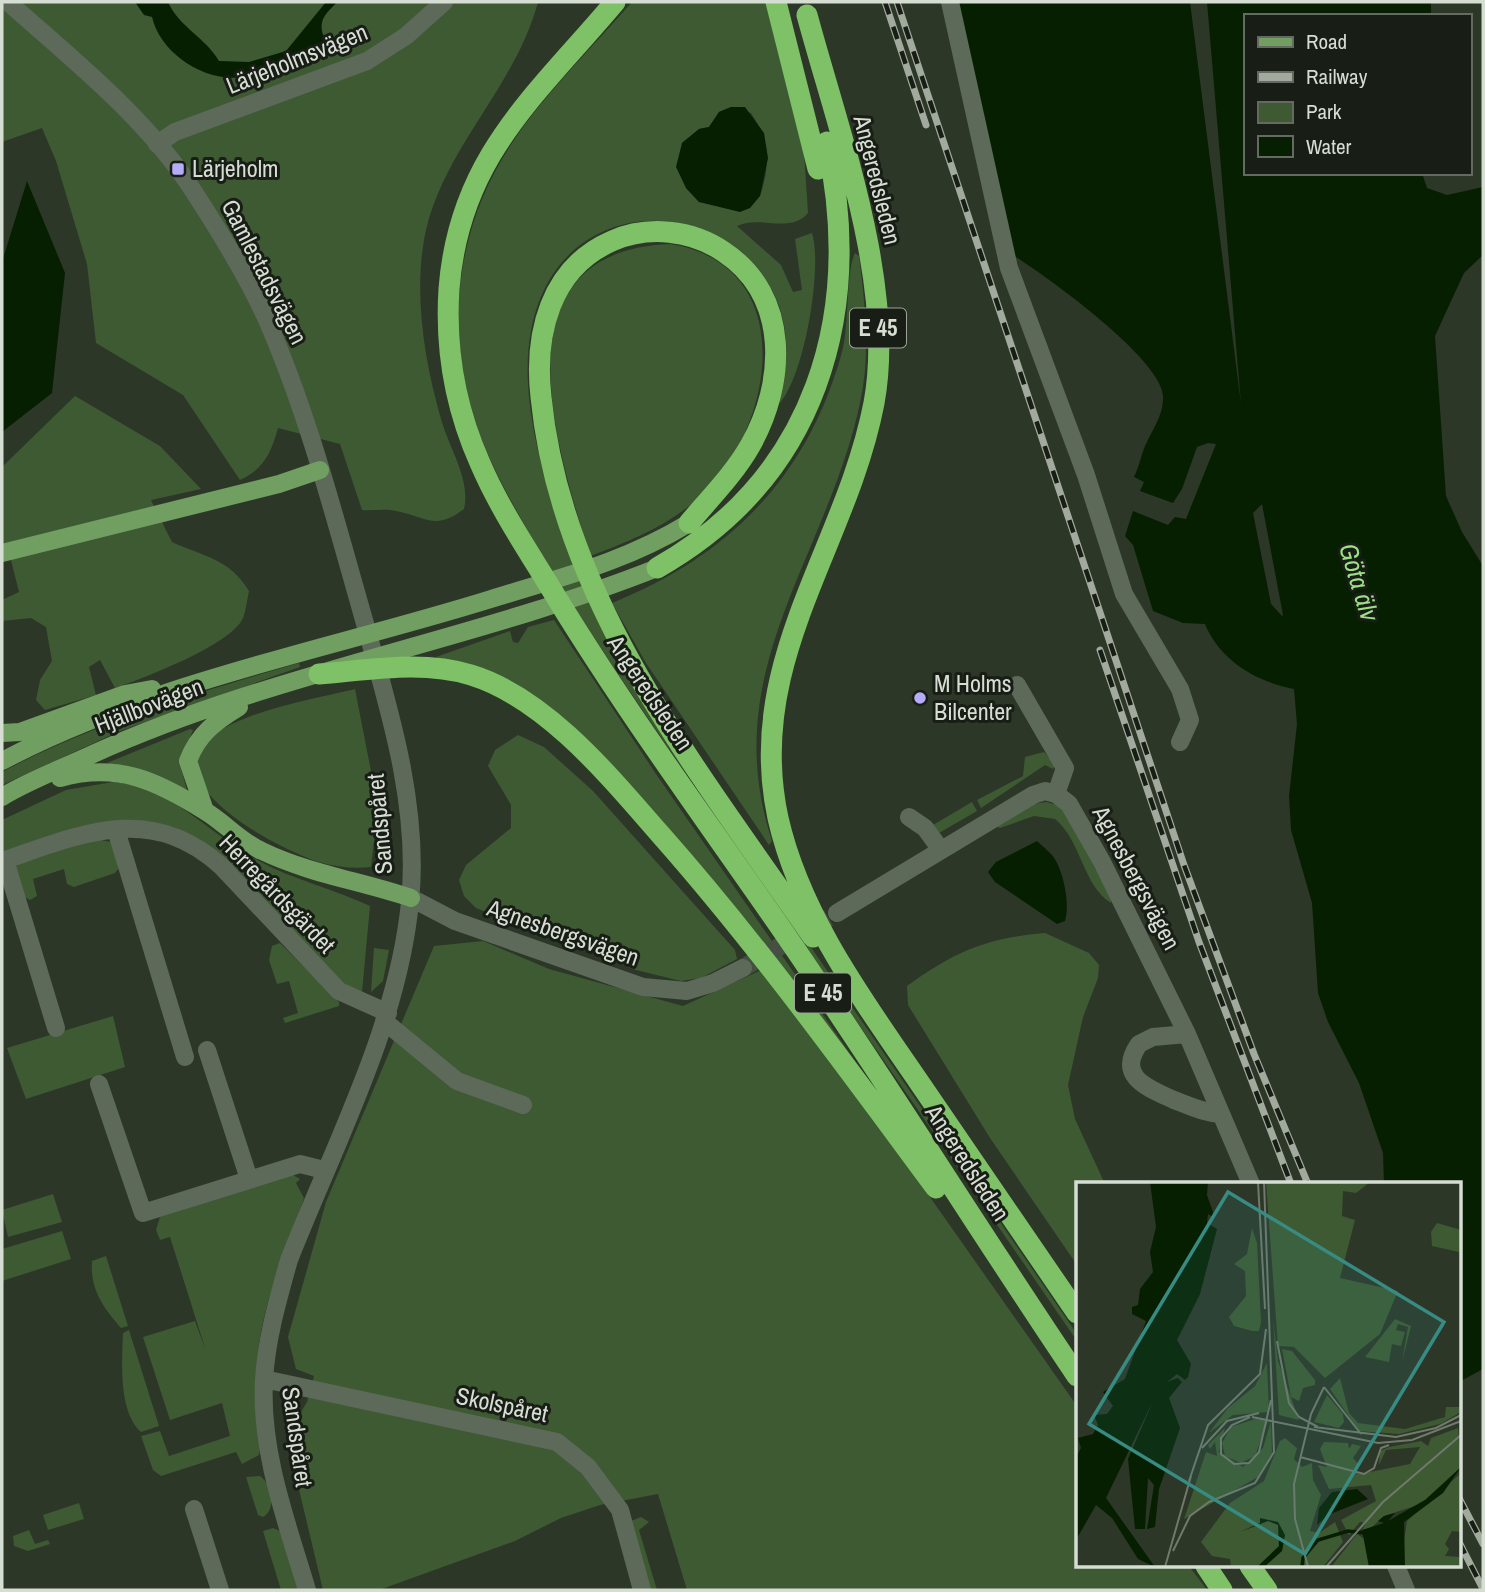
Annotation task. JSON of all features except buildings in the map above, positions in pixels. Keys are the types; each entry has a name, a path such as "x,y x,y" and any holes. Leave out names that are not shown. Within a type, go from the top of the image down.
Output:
{"highway":[{"name":"Angeredsleden","path":"615,2 518,112 488,158 466,207 457,237 448,312 451,366 463,421 493,490 574,628 772,916 1076,1375"},
{"path":"689,523 721,499 755,464 772,441 803,381 823,307 827,249 824,201 815,152 776,2"},
{"name":"Angeredsleden","path":"805,8 867,247 877,308 879,354 873,405 860,453 783,660 773,715 771,767 779,821 794,870 816,920 885,1032 1076,1312"},
{"path":"657,568 708,533 761,480 793,434 825,361 838,300 840,239 834,174 805,8"},
{"path":"689,523 735,468 759,428 775,374 774,329 756,282 724,252 699,238 679,233 659,231 631,235 610,242 579,262 558,288 544,323 538,357 541,405 562,502 603,609 674,735 830,963 885,1032"},
{"path":"319,674 425,667 473,676 538,711 604,772 742,931 974,1239 1007,1272"},
{"path":"1207,1568 1222,1590"},
{"path":"1251,1568 1267,1590"}],"main road":[{"path":"2,552 256,490 320,470"},
{"name":"Hjällbovägen","path":"2,761 51,735 210,677 407,625 602,566 651,546 689,523"},
{"name":"Hjällbovägen","path":"6,794 141,733 271,688 612,586 657,568"},
{"path":"2,733 20,732 125,694 210,677"},
{"path":"205,811 188,761 197,739 219,719 271,688"},
{"path":"6,794 71,775 114,771 167,788 205,811 259,850 306,870 411,898"}],"street":[{"name":"Lärjeholmsvägen","path":"157,144 174,132 367,61 406,36 444,2"},
{"path":"950,2 1009,268 1086,475 1124,594 1180,689 1190,720 1180,742"},
{"name":"Gamlestadsvägen","path":"11,4 128,112 194,191 266,317 295,389 320,470"},
{"name":"Sandspåret","path":"307,1590 270,1459 264,1379 277,1302 289,1260 386,1017 405,942 411,898 408,816 393,724 320,470"},
{"path":"1017,685 1065,768 1056,794"},
{"name":"Agnesbergsvägen","path":"837,913 1039,792 1056,794 1069,804 1102,862 1187,1034 1250,1182"},
{"path":"909,817 925,828 940,850"},
{"path":"116,830 185,1057"},
{"name":"Herregårdsgärdet","path":"4,861 116,830 162,830 204,851 339,991 386,1017 457,1081 523,1105"},
{"path":"4,861 57,1028"},
{"name":"Agnesbergsvägen","path":"411,898 455,921 643,986 687,990 713,983 743,968"},
{"path":"1187,1034 1162,1035 1139,1044 1130,1063 1133,1074 1147,1088 1206,1113 1221,1114"},
{"path":"207,1050 249,1179"},
{"path":"99,1084 143,1213 300,1164 324,1170"},
{"name":"Skolspåret","path":"264,1379 557,1442 588,1467 620,1510 642,1590"},
{"path":"194,1509 220,1590"},
{"path":"1397,1568 1406,1590"}],"green space":[{"path":"2,2 538,2 513,63 445,177 424,240 420,285 426,353 441,419 462,475 464,509 454,516 438,521 392,510 362,510 340,444 278,428 261,465 240,480 183,395 96,343 87,264 56,161 42,128 2,142"},
{"path":"632,2 767,2 804,152 808,213 793,222 755,222 737,226 781,265 793,292 802,290 795,239 812,233 815,271 809,323 803,350 787,393 777,406 786,339 770,286 736,248 690,226 640,222 593,237 554,273 531,331 528,359 528,388 538,449 545,479 573,563 751,860 1076,1333 1076,1340 655,729 542,555 493,466 480,435 465,381 460,344 460,287 468,241 481,201 499,164 546,98","holes":["731,107 751,113 765,143 767,163 760,196 734,209 699,202 686,188 682,143 699,129 709,127 719,112"]},
{"path":"670,244 711,257 739,280 756,310 762,346 760,383 750,421 733,456 710,487 684,510 654,529 590,556 563,463 554,412 550,362 557,317 577,281 614,255"},
{"path":"855,253 859,256 866,330 860,403 844,459 783,616 767,669 757,723 758,780 772,841 769,845 646,663 612,603 694,561 760,505 787,471 810,434 828,393 843,348 850,272"},
{"path":"75,396 160,446 201,489 151,500 172,542 224,565 249,591 243,618 222,639 205,649 165,669 115,688 100,660 89,667 96,695 45,710 36,700 40,680 52,661 46,627 31,618 2,621 2,600 19,592 9,552 2,554 2,467"},
{"path":"554,620 656,774 871,1084 598,755 436,657 510,631 513,642 518,643 528,627"},
{"path":"299,663 300,667 120,731 2,785 2,772 110,723"},
{"path":"355,689 376,797 377,816 371,867 351,868 325,864 282,846 236,818 216,802 202,784 196,765 202,747 230,725 273,709"},
{"path":"193,730 180,764 187,791 147,772 107,763"},
{"path":"518,735 544,747 593,791 735,950 737,959 701,978 681,981 636,970 476,908 464,896 459,880 466,865 511,828 511,805 488,766 495,750"},
{"path":"1044,752 1055,765 1053,769 1045,765 981,808 977,800 1023,776 1025,757"},
{"path":"113,782 154,792 259,861 370,906 362,992 346,987 224,858 202,842 178,830 153,822 126,820 2,855 2,820 66,790"},
{"path":"972,802 977,811 939,833 933,825"},
{"path":"1047,802 1059,806 1064,812 1111,897 1111,903 1094,886 1071,839 1055,819 1034,816 1000,828 995,826 1032,804"},
{"path":"96,839 111,842 119,868 115,873 74,887 67,884 64,869 33,879 37,896 30,900 23,896 15,867"},
{"path":"1045,933 1089,953 1099,965 1098,978 1083,1017 1068,1085 1075,1119 1104,1182 1076,1182 1076,1264 990,1138 908,1005 907,986 941,964 972,948 1024,935"},
{"path":"483,941 549,969 683,1006 768,967 1076,1405 1076,1568 1190,1568 1207,1590 687,1590 658,1494 600,1505 561,1518 515,1541 379,1590 323,1590 296,1477 291,1429 307,1402 314,1376 296,1369 288,1337 326,1202 434,946"},
{"path":"280,943 339,1002 339,1006 285,1023 283,1018 298,1013 289,981 277,984 269,960 272,946"},
{"path":"374,948 389,950 383,981 371,992"},
{"path":"113,1016 125,1067 26,1099 7,1048"},
{"path":"291,1174 300,1179 296,1183 304,1198 271,1293 261,1332 257,1366 261,1430 259,1455 242,1464 236,1452 161,1476 153,1470 141,1436 160,1431 169,1456 230,1436 222,1403 170,1420 143,1337 195,1321 206,1351 170,1237 160,1240 156,1230 160,1217"},
{"path":"53,1194 62,1222 8,1237 2,1210"},
{"path":"62,1231 71,1259 2,1281 2,1249"},
{"path":"106,1256 128,1326 121,1328 103,1305 93,1281 92,1261"},
{"path":"129,1330 159,1426 141,1432 128,1412 123,1385 123,1333"},
{"path":"260,1476 270,1490 271,1497 270,1508 263,1517 258,1515 246,1477"},
{"path":"79,1503 84,1519 48,1530 43,1515"},
{"path":"641,1517 649,1522 639,1530 657,1590 650,1590 631,1521"},
{"path":"273,1528 280,1531 300,1590 281,1590 263,1531"},
{"path":"29,1530 35,1544 48,1540 50,1544 28,1551 14,1546 13,1536"}],"water":[{"path":"135,2 168,2 179,19 219,61 249,62 286,51 326,2 337,2 324,17 322,25 323,35 335,42 329,46 315,45 299,58 247,76 229,78 214,75 186,63 174,53 164,42 152,17 144,15"},
{"name":"Göta älv","path":"957,2 1190,2 1241,404 1207,2 1431,2 1431,14 1244,14 1244,175 1423,175 1427,188 1447,195 1483,187 1483,255 1464,273 1435,336 1446,496 1462,532 1483,566 1483,1369 1460,1381 1460,1182 1384,1182 1383,1153 1359,1083 1328,1022 1318,993 1312,903 1291,830 1289,796 1297,724 1294,689 1267,681 1241,668 1220,649 1205,624 1183,623 1153,611 1133,545 1125,536 1133,511 1168,525 1175,517 1186,519 1216,444 1208,443 1197,447 1182,489 1173,503 1140,491 1144,482 1134,477 1163,403 1158,380 1124,340 1050,280 1013,255","holes":["1262,504 1282,616 1271,604 1253,513"]},
{"path":"731,107 745,107 764,133 768,158 760,196 750,208 740,212 699,202 686,188 676,167 682,143 699,129 709,127 719,112"},
{"path":"27,181 65,273 52,393 2,432 2,262"},
{"path":"1037,841 1055,858 1064,882 1065,921 1057,924 995,882 988,872 996,862"}],"tunnel":[{"path":"743,968 837,913"}],"railway":[{"path":"885,2 926,125"},
{"path":"897,2 1184,865 1254,1054 1307,1182"},
{"path":"1100,650 1199,942 1290,1182"},
{"path":"1460,1500 1483,1544"},
{"path":"1460,1544 1483,1589"}],"place":[{"name":"Lärjeholm","path":"178,169"},
{"name":"M Holms Bilcenter","path":"920,698"}]}
